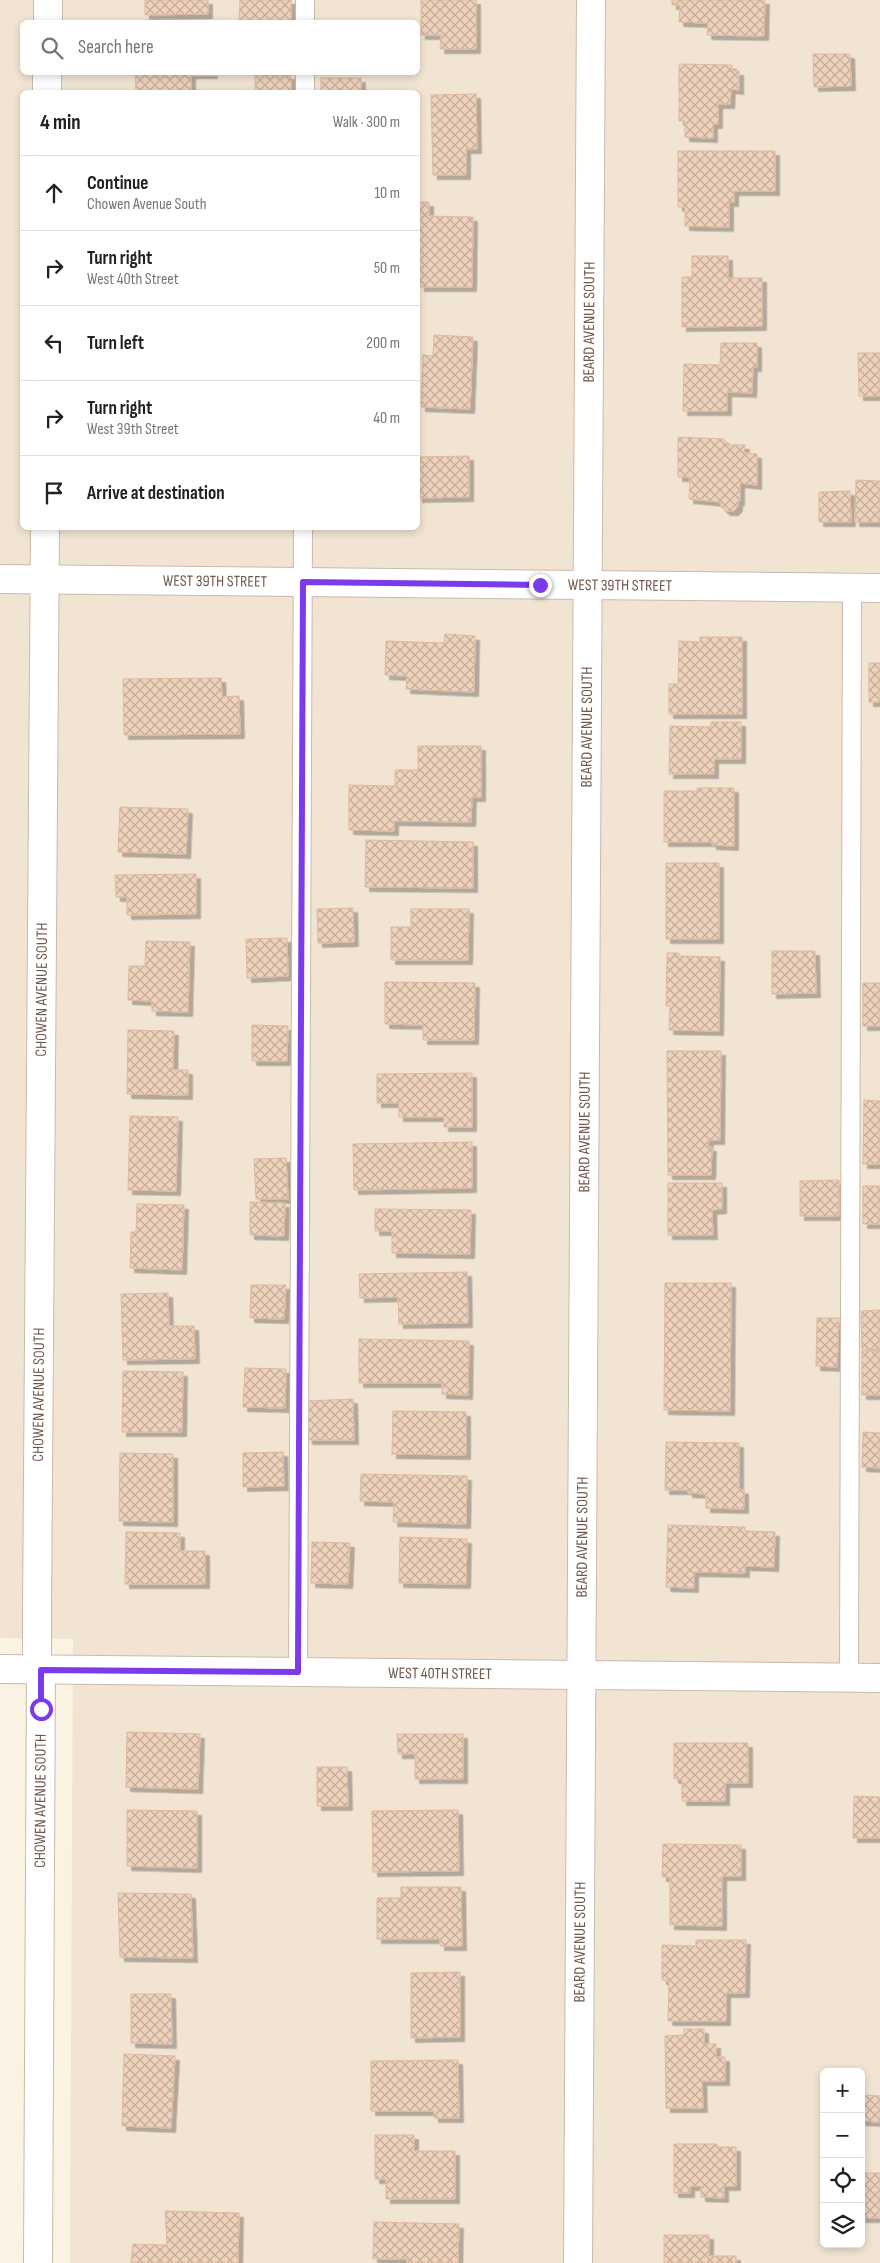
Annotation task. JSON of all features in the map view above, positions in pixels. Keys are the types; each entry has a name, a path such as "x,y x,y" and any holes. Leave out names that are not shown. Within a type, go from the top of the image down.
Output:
{"street":[{"path":"48,0 48,20"},
{"name":"BEARD AVENUE SOUTH","path":"578,2263 591,0"},
{"path":"47,75 47,90"},
{"name":"CHOWEN AVENUE SOUTH","path":"38,2263 41,1670 37,1659 37,1612 45,530"},
{"name":"WEST 39TH STREET","path":"0,579 880,588"},
{"name":"WEST 40TH STREET","path":"0,1669 880,1678"}],"lane":[{"path":"305,0 305,20"},
{"path":"305,75 305,90"},
{"path":"298,1672 303,530"},
{"path":"849,1677 852,588"}],"shaded area":[{"path":"0,0 880,0 880,2263 70,2263 73,1639 0,1638"}],"building":[{"path":"145,0 208,0 208,14 145,15"},
{"path":"240,0 291,0 291,20 239,20"},
{"path":"421,0 476,0 476,49 440,49 441,35 421,35"},
{"path":"672,0 765,0 764,36 707,35 708,23 679,22 680,5 672,5"},
{"path":"813,54 850,54 851,86 814,87"},
{"path":"679,64 732,65 732,71 739,71 739,90 731,89 730,104 718,104 718,124 713,124 713,138 685,137 685,121 679,121"},
{"path":"135,75 191,75 191,90 136,90"},
{"path":"255,75 291,75 291,90 255,90"},
{"path":"321,78 361,78 361,90 321,90"},
{"path":"476,94 477,149 466,149 466,175 433,175 431,95"},
{"path":"678,151 775,151 775,191 734,191 734,202 729,202 729,227 685,226 685,207 678,207"},
{"path":"420,202 429,202 429,216 473,217 472,287 420,287"},
{"path":"692,256 728,256 728,278 762,278 762,326 682,327 682,277 692,277"},
{"path":"434,335 473,337 470,409 421,407 423,355 433,356"},
{"path":"721,343 757,343 757,367 753,367 752,393 727,392 727,411 683,411 684,364 720,365"},
{"path":"858,353 880,353 880,396 859,396"},
{"path":"678,437 724,439 727,445 745,445 744,453 757,454 757,485 740,483 740,501 738,501 738,507 734,511 726,511 721,507 720,502 689,499 690,477 678,477"},
{"path":"469,456 469,497 420,498 420,457"},
{"path":"856,480 880,481 880,522 855,522"},
{"path":"850,491 851,522 819,522 819,492"},
{"path":"445,634 475,636 474,692 406,689 407,676 385,675 386,641 444,643"},
{"path":"700,637 742,637 742,714 669,714 669,684 678,684 679,641 700,642"},
{"path":"869,663 880,663 880,702 869,702"},
{"path":"221,678 222,697 239,696 240,734 124,735 123,679"},
{"path":"711,722 741,722 741,759 714,759 714,774 669,774 670,726 711,727"},
{"path":"418,746 481,746 481,797 472,797 471,822 394,821 394,831 349,830 349,785 395,786 395,770 418,770"},
{"path":"697,788 734,788 734,846 712,845 712,842 664,842 664,791 697,791"},
{"path":"120,807 188,809 186,854 118,852"},
{"path":"366,840 473,842 473,888 365,887"},
{"path":"666,863 719,863 719,939 666,939"},
{"path":"196,874 196,914 127,915 127,897 116,897 115,875"},
{"path":"353,908 354,942 318,943 317,909"},
{"path":"411,909 469,909 468,960 391,960 391,927 411,927"},
{"path":"287,938 288,976 247,978 246,939"},
{"path":"146,941 190,942 188,1012 152,1011 152,1001 128,1000 129,966 145,966"},
{"path":"772,951 815,951 816,993 772,994"},
{"path":"667,953 679,953 679,956 720,957 719,1031 669,1030 670,1006 666,1006"},
{"path":"385,982 475,983 474,1040 423,1040 423,1025 385,1024"},
{"path":"863,983 880,983 880,1026 863,1026"},
{"path":"252,1025 288,1026 287,1061 252,1061"},
{"path":"128,1030 174,1031 173,1070 188,1070 188,1095 127,1094"},
{"path":"667,1051 721,1051 720,1140 709,1140 708,1147 712,1147 711,1175 668,1175"},
{"path":"472,1073 472,1127 444,1127 444,1117 399,1117 399,1103 377,1103 377,1074"},
{"path":"864,1100 880,1101 880,1164 863,1164"},
{"path":"130,1116 178,1117 176,1191 128,1190"},
{"path":"472,1142 472,1188 354,1190 353,1144"},
{"path":"286,1158 288,1199 256,1199 254,1159"},
{"path":"839,1180 839,1216 800,1216 800,1181"},
{"path":"668,1183 722,1183 722,1209 712,1210 713,1235 668,1235"},
{"path":"863,1186 880,1186 880,1224 863,1224"},
{"path":"250,1202 285,1203 284,1236 250,1235"},
{"path":"137,1204 184,1205 182,1270 130,1268 131,1232 136,1232"},
{"path":"375,1209 471,1210 470,1254 392,1253 392,1231 375,1231"},
{"path":"467,1272 468,1323 399,1324 398,1297 360,1298 359,1274"},
{"path":"665,1283 731,1283 730,1411 664,1410"},
{"path":"251,1285 286,1285 284,1319 250,1318"},
{"path":"168,1293 169,1326 194,1326 195,1359 123,1360 121,1294"},
{"path":"880,1310 880,1349 862,1350 861,1311"},
{"path":"817,1318 839,1318 837,1367 816,1366"},
{"path":"359,1339 469,1341 468,1395 442,1394 442,1383 359,1383"},
{"path":"862,1351 880,1351 880,1395 862,1395"},
{"path":"245,1368 286,1369 285,1408 243,1407"},
{"path":"123,1371 183,1372 182,1432 122,1432"},
{"path":"353,1399 354,1440 308,1440 307,1401"},
{"path":"393,1411 466,1412 466,1455 392,1454"},
{"path":"863,1432 880,1433 880,1468 862,1467"},
{"path":"666,1442 739,1443 739,1489 744,1490 744,1509 706,1508 706,1494 688,1493 688,1490 665,1490"},
{"path":"283,1452 284,1486 243,1487 243,1453"},
{"path":"120,1453 173,1454 173,1522 119,1521"},
{"path":"361,1474 467,1476 466,1524 393,1522 394,1502 360,1501"},
{"path":"668,1525 745,1527 745,1531 775,1532 774,1567 745,1566 745,1573 694,1572 694,1588 666,1587"},
{"path":"126,1532 180,1533 180,1551 205,1551 205,1584 125,1584"},
{"path":"400,1537 467,1539 466,1584 399,1583"},
{"path":"312,1542 350,1543 348,1584 311,1583"},
{"path":"127,1732 200,1734 198,1789 126,1787"},
{"path":"397,1734 463,1734 463,1779 415,1779 415,1754 398,1754"},
{"path":"674,1743 748,1743 748,1783 725,1783 725,1801 682,1801 682,1779 674,1779"},
{"path":"317,1767 347,1767 348,1806 317,1806"},
{"path":"854,1796 880,1797 880,1838 853,1838"},
{"path":"127,1810 197,1811 197,1868 127,1866"},
{"path":"458,1810 459,1871 373,1872 372,1811"},
{"path":"663,1844 741,1845 741,1876 722,1876 722,1926 670,1925 670,1877 662,1877"},
{"path":"401,1887 461,1887 462,1946 440,1946 440,1939 377,1939 377,1898 401,1898"},
{"path":"118,1893 191,1894 193,1958 120,1957"},
{"path":"696,1940 746,1940 745,1993 726,1993 726,2021 668,2021 669,1981 662,1980 662,1945 696,1946"},
{"path":"460,1972 460,2037 411,2038 411,1973"},
{"path":"131,1994 171,1994 172,2044 131,2043"},
{"path":"684,2029 704,2029 704,2044 716,2044 716,2057 725,2057 725,2081 702,2081 703,2108 666,2108 665,2036 684,2035"},
{"path":"124,2054 175,2056 171,2128 122,2126"},
{"path":"458,2060 459,2118 434,2118 434,2111 371,2111 371,2061"},
{"path":"865,2095 880,2096 880,2122 865,2121"},
{"path":"375,2135 414,2135 414,2151 455,2151 455,2199 386,2199 386,2179 375,2179"},
{"path":"674,2144 717,2144 717,2147 736,2147 736,2186 724,2186 724,2198 701,2197 701,2186 690,2186 690,2193 674,2193"},
{"path":"865,2173 880,2173 880,2218 865,2218"},
{"path":"165,2211 239,2213 238,2263 131,2263 133,2244 167,2245"},
{"path":"374,2222 459,2224 458,2263 407,2263 407,2259 373,2259"},
{"path":"664,2235 709,2235 709,2256 736,2256 736,2263 664,2263"}],"route":[{"path":"41,1709 41,1670 298,1672 303,582 540,585"}]}
